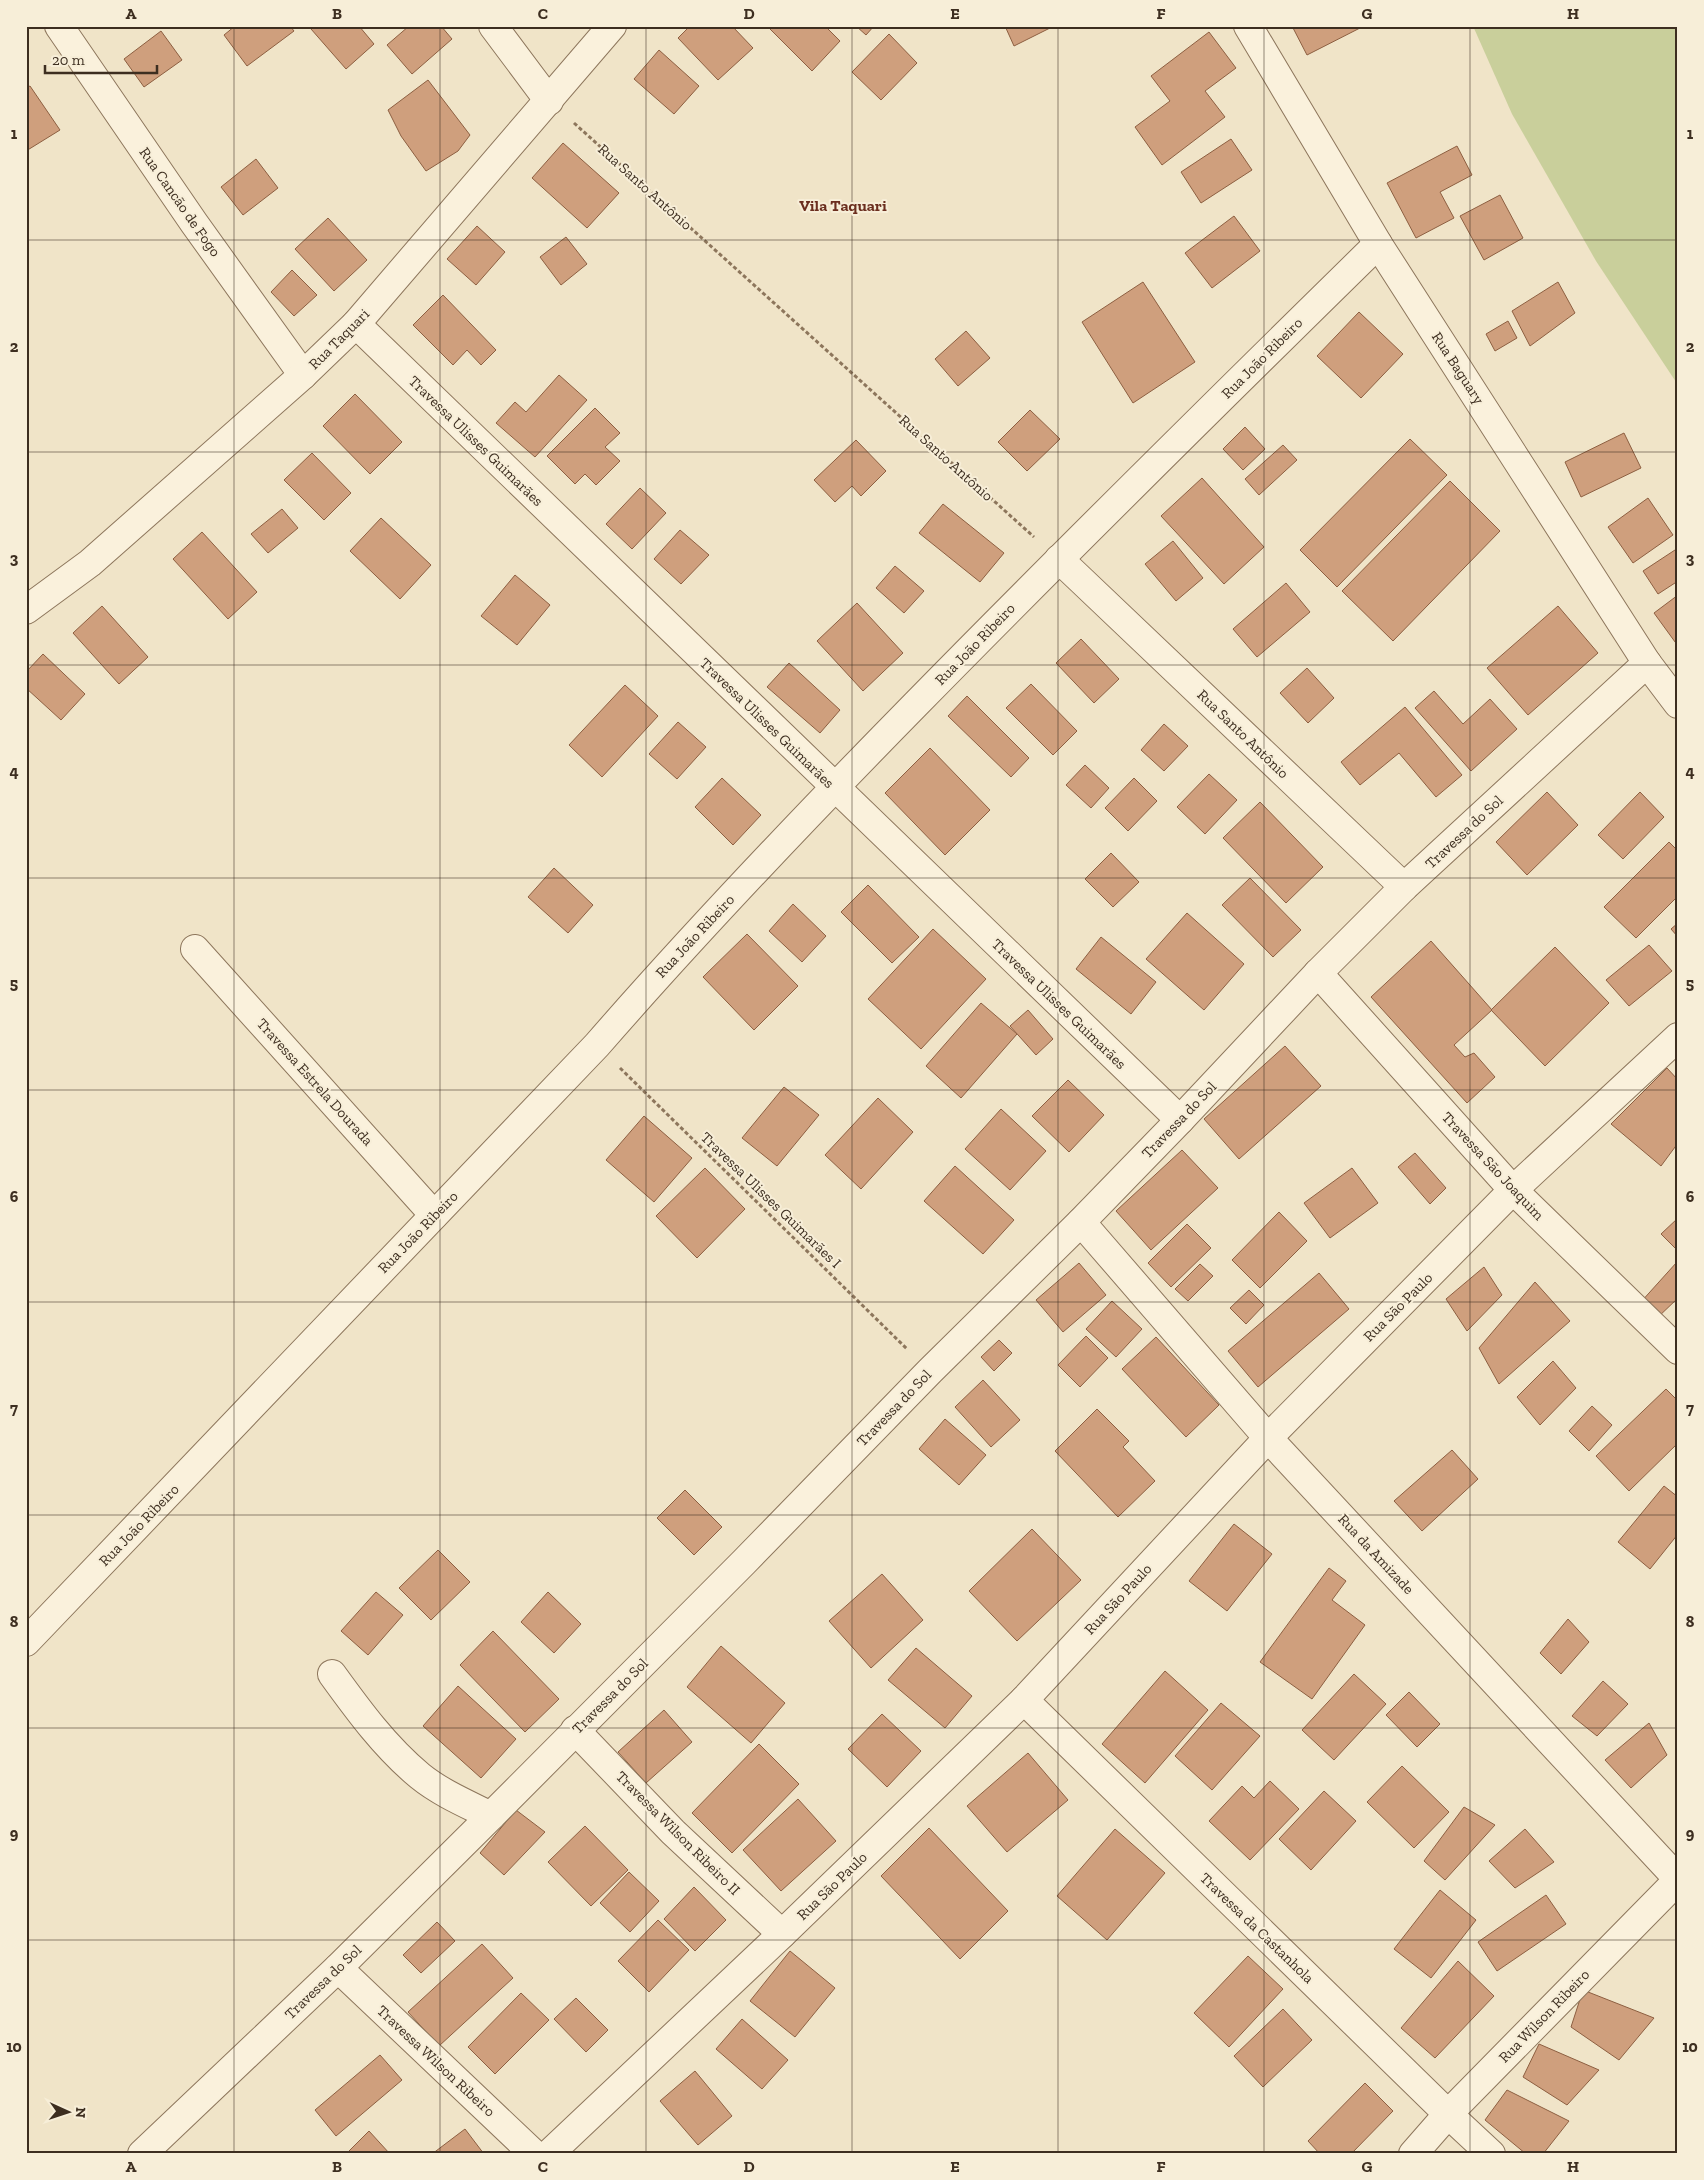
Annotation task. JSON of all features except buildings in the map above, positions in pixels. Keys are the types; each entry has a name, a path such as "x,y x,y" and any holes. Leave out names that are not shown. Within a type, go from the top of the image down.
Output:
{"street":[{"name":"Rua Cancão de Fogo","path":"59,26 194,223 303,375"},
{"path":"493,26 549,101"},
{"name":"Rua Taquari","path":"26,610 90,563 303,375 356,324 612,26"},
{"name":"Rua Baguary","path":"1248,26 1378,244 1647,663 1678,704"},
{"name":"Rua João Ribeiro","path":"26,1642 596,1045 644,989 834,788 1058,559 1378,244"},
{"name":"Travessa Ulisses Guimarães","path":"356,324 834,788 1180,1120"},
{"name":"Rua Santo Antônio","path":"1058,559 1404,887"},
{"name":"Travessa do Sol","path":"142,2154 338,1968 744,1562 930,1372 1081,1222 1318,973 1404,887 1647,663"},
{"name":"Travessa Estrela Dourada","path":"195,949 434,1215"},
{"name":"Travessa São Joaquim","path":"1318,973 1513,1190 1678,1350"},
{"name":"Rua São Paulo","path":"549,2154 782,1934 1024,1700 1268,1438 1513,1190 1678,1037"},
{"name":"Rua da Amizade","path":"1081,1222 1268,1438 1678,1879"},
{"path":"332,1674 386,1743 421,1776 441,1790 491,1816"},
{"name":"Travessa da Castanhola","path":"1024,1700 1491,2154"},
{"name":"Travessa Wilson Ribeiro II","path":"575,1730 674,1832 782,1934"},
{"name":"Rua Wilson Ribeiro","path":"1413,2154 1448,2114 1678,1879"},
{"name":"Travessa Wilson Ribeiro","path":"338,1968 534,2154"}],"path":[{"name":"Rua Santo Antônio","path":"549,101 1058,559"},
{"name":"Travessa Ulisses Guimarães I","path":"596,1045 930,1372"}],"green space":[{"path":"1473,26 1678,26 1678,385 1596,261 1512,114"}],"district":[{"name":"Vila Taquari","path":"843,205"}]}
